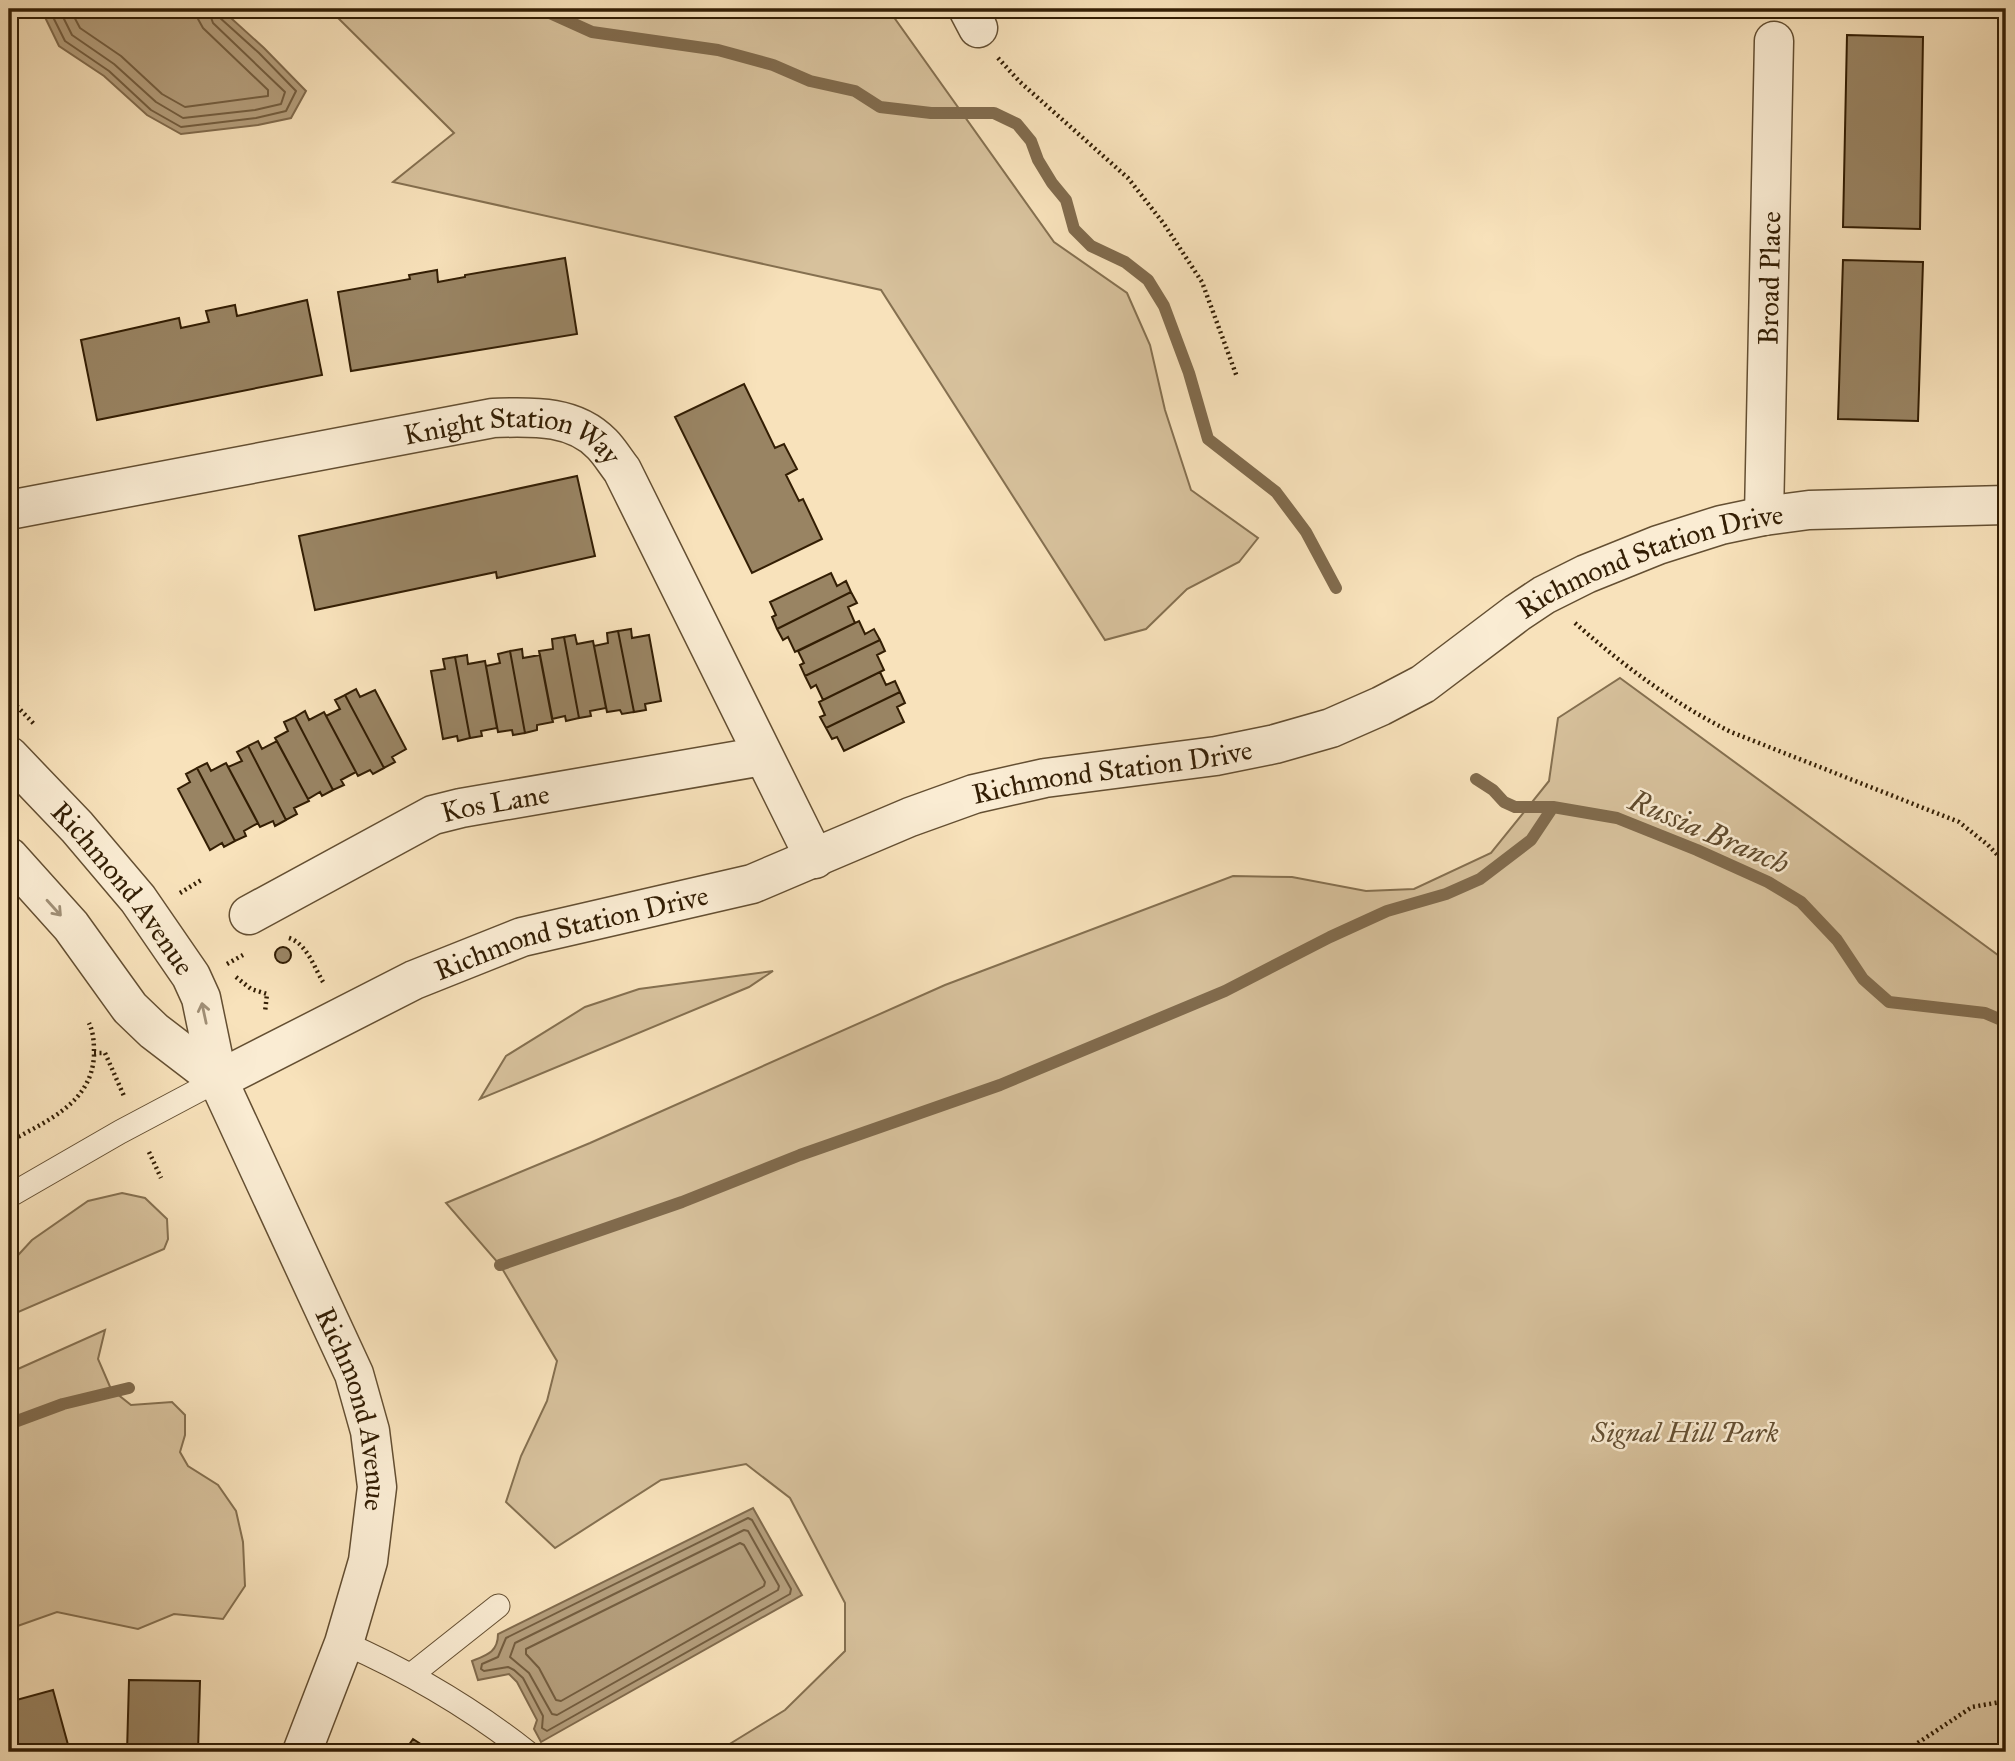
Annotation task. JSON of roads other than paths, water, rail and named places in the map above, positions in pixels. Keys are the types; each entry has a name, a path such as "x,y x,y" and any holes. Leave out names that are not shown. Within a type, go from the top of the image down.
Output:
{"street":[{"name":"Broad Place","path":"1764,516 1774,41"},
{"name":"Knight Station Way","path":"9,510 493,418 552,418 572,424 601,442 622,470 815,859"},
{"name":"Richmond Station Drive","path":"218,1080 414,980 522,937 752,884 910,817 975,794 1045,778 1216,756 1275,744 1331,728 1423,684 1517,612 1544,595 1586,574 1658,545 1721,525 1809,510 2006,505"},
{"name":"Richmond Avenue","path":"9,756 78,827 138,899 191,976 201,998 218,1080 354,1374 370,1431 377,1486 368,1560 344,1643 303,1752"},
{"name":"Kos Lane","path":"249,915 433,815 764,756"},
{"name":"Richmond Avenue","path":"9,857 71,926 130,1008 154,1031 218,1080"}],"lane":[{"path":"9,1196 218,1080"},
{"path":"411,1675 498,1606"},
{"path":"344,1643 411,1675 498,1729 527,1752"}],"water":[{"path":"41,9 221,9 306,91 291,118 258,125 181,134 147,115 104,76 59,46"},
{"path":"753,1508 802,1595 541,1742 534,1729 537,1720 517,1682 509,1674 478,1680 472,1661 494,1649 498,1634"}],"waterway":[{"name":"Russia Branch","path":"541,9 592,32 718,50 773,65 810,81 855,91 880,107 931,113 994,113 1017,124 1031,141 1038,160 1066,200 1074,229 1091,246 1125,262 1148,280 1164,306 1189,373 1208,439 1276,492 1306,532 1336,588"},
{"name":"Russia Branch","path":"1476,779 1493,790 1504,802 1515,807 1553,807 1617,818 1768,882 1801,902 1837,940 1863,979 1889,1002 1985,1013 2006,1022"},
{"path":"500,1265 682,1202 800,1155 1000,1085 1225,991 1387,911 1446,894 1480,879 1531,840 1553,807"},
{"path":"9,1424 63,1404 129,1388"}],"park label":[{"name":"Signal Hill Park","path":"1685,1432"}]}
